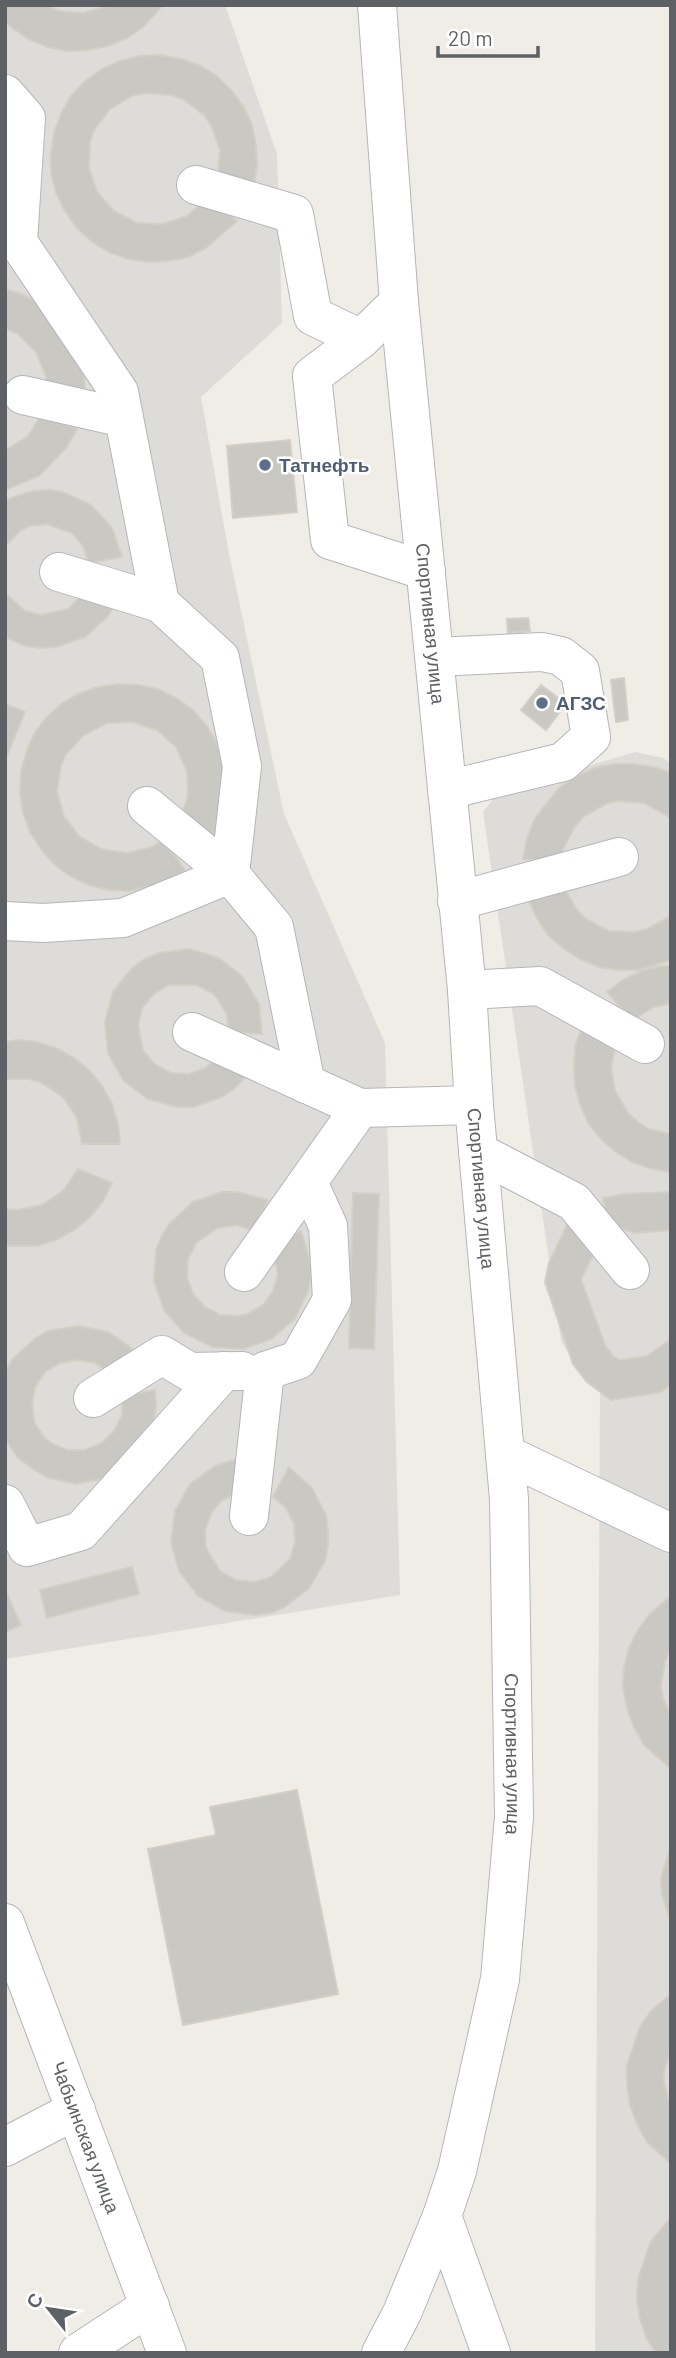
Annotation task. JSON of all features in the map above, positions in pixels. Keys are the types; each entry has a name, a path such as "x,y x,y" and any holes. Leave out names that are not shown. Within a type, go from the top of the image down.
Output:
{"street":[{"name":"Спортивная улица","path":"377,5 400,302 467,990 474,1105 509,1500 514,1817 500,1979 457,2171 442,2216 402,2313 381,2353"},
{"path":"12,114 19,243 119,392 160,603"},
{"path":"196,184 294,214 313,316 361,339"},
{"path":"400,302 361,339 312,376 330,540 426,571"},
{"path":"23,395 124,418"},
{"path":"59,572 160,603 220,657 242,766 230,874"},
{"path":"435,657 542,652 561,656 580,671 591,737 563,762 447,790"},
{"path":"147,806 230,874 274,927 306,1084"},
{"path":"457,901 620,857"},
{"path":"5,920 43,923 123,918 230,874"},
{"path":"467,990 540,986 645,1044"},
{"path":"191,1032 360,1108 474,1105"},
{"path":"244,1272 360,1108"},
{"path":"478,1152 575,1202 630,1270"},
{"path":"93,1398 162,1355 190,1372 265,1371 298,1360 332,1300 328,1226 308,1182"},
{"path":"5,1504 27,1547 81,1531 224,1371"},
{"path":"250,1516 265,1371"},
{"path":"505,1454 671,1533"},
{"name":"Чабьинская улица","path":"5,1923 167,2353"},
{"path":"5,2147 76,2110"},
{"path":"442,2216 491,2353"},
{"path":"78,2353 150,2306"}],"shaded area":[{"path":"5,5 225,5 277,154 282,323 201,397 229,554 284,814 385,1043 400,1595 5,1659"},
{"path":"635,752 663,758 671,763 671,2353 595,2353 600,1390 585,1378 561,1341 483,812 500,790 556,785 585,767"}],"building":[{"path":"5,5 46,5 59,11 84,13 110,5 163,5 143,27 127,38 108,46 68,51 48,47 12,28 5,21"},
{"path":"161,55 199,65 217,76 231,90 252,125 257,165 254,185 218,176 220,150 211,125 204,115 183,99 145,93 132,96 110,109 94,130 90,142 89,168 97,192 114,211 137,223 163,224 187,216 207,199 237,221 206,248 188,257 148,262 109,252 77,228 56,193 51,173 51,153 61,114 71,96 85,81 120,61"},
{"path":"5,289 39,303 83,369 85,389 47,389 46,376 36,352 18,334 5,328"},
{"path":"42,414 77,429 67,447 39,476 5,490 5,451 28,436"},
{"path":"290,440 297,512 233,518 227,446"},
{"path":"33,491 63,492 91,505 112,528 122,557 89,563 83,546 72,533 47,524 21,530 5,546 5,500"},
{"path":"5,593 25,611 42,615 68,609 81,596 116,603 108,616 85,637 56,647 40,648 25,646 5,637"},
{"path":"528,618 530,631 508,633 507,619"},
{"path":"624,678 628,720 616,722 611,680"},
{"path":"118,684 158,689 193,710 206,725 224,761 221,822 212,840 180,821 188,796 187,771 176,747 157,730 132,722 107,723 84,735 66,754 61,765 57,791 64,816 79,836 101,849 127,853 152,847 163,840 185,870 168,881 129,891 89,885 54,864 30,832 20,793 21,772 26,753 34,734 46,718 61,704 78,694"},
{"path":"541,685 566,704 546,730 521,710"},
{"path":"5,704 25,712 5,760"},
{"path":"614,764 654,767 671,773 671,818 644,803 618,801 606,804 583,817 575,826 563,849 561,862 523,859 534,820 559,788 594,768"},
{"path":"564,888 577,910 586,919 609,931 635,932 647,929 671,916 671,960 639,970 619,970 599,967 563,948 548,935 528,899"},
{"path":"190,949 219,958 243,977 259,1004 262,1034 229,1032 227,1015 218,999 196,985 169,985 154,994 142,1008 138,1025 143,1051 155,1064 171,1073 189,1074 205,1068 219,1057 245,1077 222,1097 193,1107 177,1107 148,1099 123,1080 108,1053 105,1022 113,992 132,968 159,953"},
{"path":"671,966 671,1003 654,1007 632,1020 607,992 641,971"},
{"path":"583,1025 617,1041 611,1066 615,1091 628,1113 638,1122 649,1129 671,1134 671,1172 634,1163 601,1139 588,1123 575,1085 576,1044"},
{"path":"17,1040 56,1048 89,1070 112,1104 120,1144 82,1144 77,1118 63,1097 42,1083 29,1079 5,1079 5,1042"},
{"path":"78,1169 112,1183 103,1201 90,1217 56,1240 37,1246 5,1246 5,1209 17,1210 42,1205 63,1191"},
{"path":"222,1192 238,1192 268,1200 253,1230 236,1225 218,1228 196,1243 188,1259 187,1277 193,1294 205,1307 220,1315 238,1316 263,1305 273,1291 278,1274 272,1249 301,1231 310,1261 308,1291 295,1319 271,1339 243,1349 212,1347 184,1333 164,1310 154,1281 156,1250 170,1223 193,1202"},
{"path":"671,1192 671,1230 636,1233 623,1229 610,1234 603,1198 623,1194"},
{"path":"353,1193 379,1194 374,1349 349,1348"},
{"path":"567,1225 600,1241 581,1279 605,1345 613,1356 620,1360 647,1356 671,1339 671,1384 661,1392 611,1400 587,1382 573,1364 545,1282 549,1263"},
{"path":"78,1326 108,1332 134,1350 110,1373 95,1363 78,1360 60,1363 45,1372 35,1387 32,1405 34,1422 44,1437 67,1450 85,1450 102,1443 114,1431 122,1415 122,1397 155,1390 156,1406 154,1421 106,1478 76,1484 46,1477 20,1460 11,1448 5,1437 5,1372 12,1360 34,1339 48,1331"},
{"path":"244,1457 238,1492 222,1500 216,1507 205,1531 206,1548 220,1571 236,1580 254,1582 271,1577 290,1559 295,1542 294,1524 286,1508 273,1497 289,1467 312,1488 326,1515 328,1531 325,1561 309,1588 285,1607 271,1613 255,1615 225,1611 198,1596 179,1571 171,1542 175,1511 190,1484 215,1466"},
{"path":"132,1567 139,1594 47,1618 40,1590"},
{"path":"5,1590 21,1625 5,1632"},
{"path":"671,1596 671,1648 665,1661 661,1686 663,1699 671,1716 671,1769 644,1745 627,1708 623,1688 629,1648 638,1630 650,1614"},
{"path":"297,1790 338,1994 183,2025 148,1849 216,1835 210,1807"},
{"path":"671,1846 671,1922 662,1894 661,1878"},
{"path":"671,1994 671,2051 664,2070 664,2083 671,2108 671,2164 647,2142 637,2124 630,2105 627,2065 640,2027 652,2010"},
{"path":"671,2217 671,2353 656,2353 647,2339 640,2319 638,2279 651,2241"}],"place":[{"name":"Татнефть","path":"265,465"},
{"name":"АГЗС","path":"542,703"}]}
